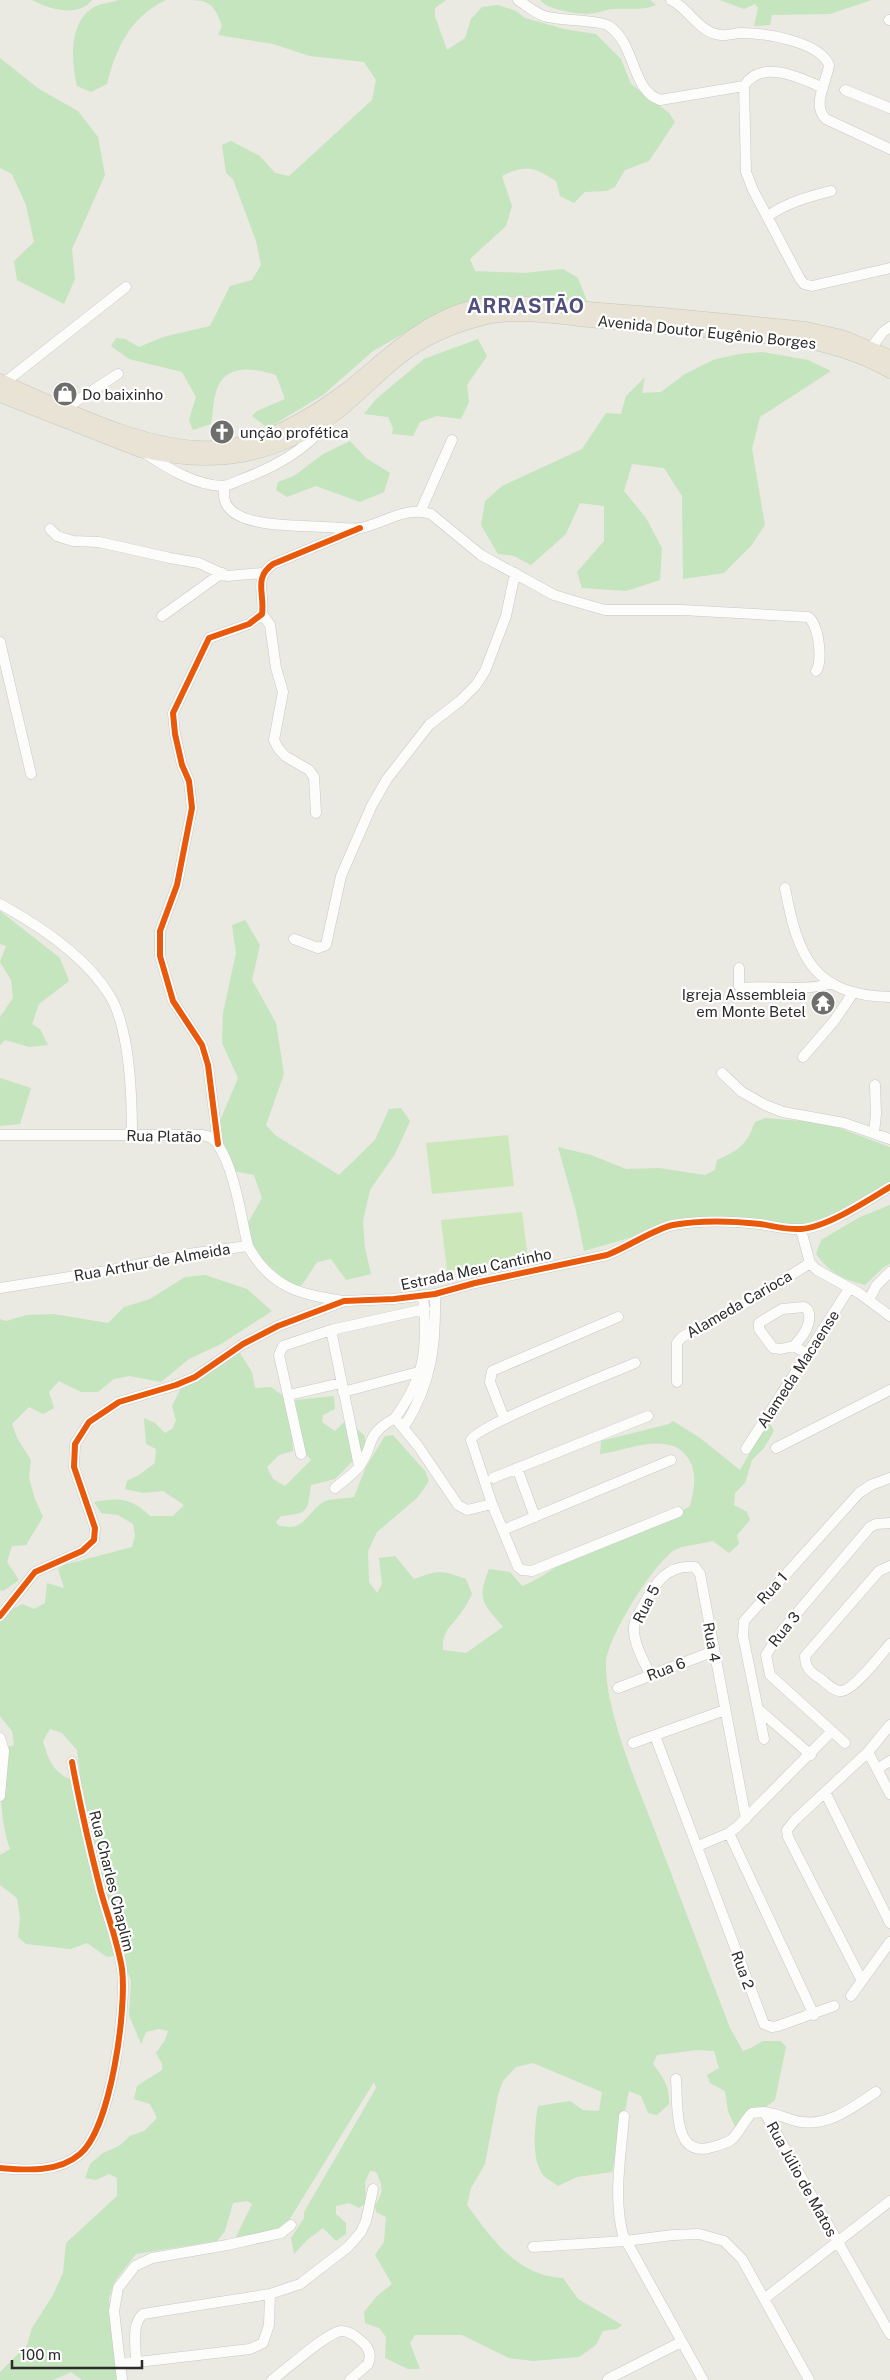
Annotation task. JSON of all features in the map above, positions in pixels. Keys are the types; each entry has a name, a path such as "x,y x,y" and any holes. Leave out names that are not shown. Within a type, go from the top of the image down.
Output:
{"highway":[{"name":"Avenida Doutor Eugênio Borges","path":"1,387 161,444 185,448 213,448 237,445 267,436 315,412 399,347 440,320 466,309 501,304 592,309 806,329 842,336 890,357"},
{"name":"Avenida Doutor Eugênio Borges","path":"1,387 140,450 186,458 214,460 238,457 269,449 300,434 335,413 407,352 458,325 486,317 551,316 802,340 841,349 867,358 890,371"}],"street":[{"path":"518,0 544,16 608,24 619,35 632,60 642,87 651,96 668,100 744,86"},
{"path":"671,0 704,29 721,35 740,33 776,36 819,52 829,65 819,105 822,116 890,148"},
{"path":"823,88 793,75 776,72 765,73 746,82 744,86 746,172 800,279 807,286 821,285 890,268"},
{"path":"845,90 890,108"},
{"path":"768,216 790,202 831,191"},
{"path":"1,387 126,287"},
{"path":"872,348 877,338 890,327"},
{"path":"64,408 118,374"},
{"path":"140,450 175,472 224,486 266,470 297,452 321,431 335,413"},
{"path":"421,510 452,440"},
{"path":"224,486 224,498 228,508 245,517 272,525 360,528"},
{"path":"50,529 57,536 73,541 99,542 199,563 215,568 228,576 262,573 273,564 360,528 386,518 421,510 430,514 481,556 554,595 606,610 682,610 808,617 817,628 820,663 816,671"},
{"path":"262,573 262,614 270,625 276,668 283,692 274,740 285,756 309,770 314,777 316,813"},
{"path":"294,939 318,948 326,945 341,876 372,805 393,771 429,725 460,701 476,685 485,671 506,616 515,573"},
{"path":"162,616 222,574"},
{"path":"218,1144 208,1065 202,1046 173,1001 160,956 161,926 176,885 192,808 190,781 182,764 172,717 174,707 209,638 249,624 262,614"},
{"path":"0,642 31,774"},
{"path":"785,888 794,934 802,953 830,984 853,993 890,997"},
{"path":"0,904 36,924 72,952 111,998 128,1057 132,1135"},
{"path":"739,968 739,986 742,988 763,986 805,990 830,984"},
{"path":"803,1057 834,1021 853,993"},
{"path":"722,1073 742,1092 765,1105 783,1112 826,1118 890,1139"},
{"path":"874,1133 876,1114 875,1085"},
{"name":"Rua Platão","path":"0,1135 202,1135 210,1137 218,1144 236,1192 248,1246"},
{"name":"Estrada Meu Cantinho","path":"0,1616 35,1572 82,1551 94,1540 95,1528 74,1467 76,1444 80,1434 89,1422 119,1402 176,1385 195,1377 243,1344 278,1326 344,1301 394,1299 434,1294 475,1283 607,1255 628,1247 670,1226 691,1222 746,1222 801,1230 822,1224 890,1187"},
{"path":"801,1230 810,1263 825,1275 869,1300 890,1316"},
{"name":"Rua Arthur de Almeida","path":"0,1288 107,1271 188,1254 248,1246 261,1268 273,1279 287,1287 318,1297 344,1301"},
{"name":"Alameda Carioca","path":"677,1382 677,1343 682,1337 758,1296 810,1263"},
{"path":"869,1300 876,1286 890,1272"},
{"name":"Alameda Macaense","path":"746,1449 849,1288"},
{"path":"404,1427 429,1375 434,1354 434,1294"},
{"path":"335,1488 359,1466 373,1435 380,1427 395,1418 411,1395 422,1371 424,1356 423,1295"},
{"path":"794,1346 810,1321 808,1310 804,1307 782,1309 759,1323 759,1329 773,1348 781,1349 794,1346 807,1354"},
{"path":"301,1454 280,1350 288,1342 331,1330 424,1309"},
{"path":"504,1418 490,1382 492,1371 618,1317"},
{"path":"331,1330 359,1466"},
{"path":"635,1364 504,1418 476,1433 472,1440 492,1504 518,1567 522,1570 532,1571 678,1512"},
{"path":"289,1395 342,1387 422,1371"},
{"path":"776,1448 890,1390"},
{"path":"493,1478 648,1416"},
{"path":"395,1418 404,1427 458,1506 467,1510 492,1504"},
{"path":"503,1530 672,1460"},
{"path":"517,1468 535,1517"},
{"name":"Rua 1","path":"764,1739 743,1636 744,1621 859,1493 871,1485 890,1478"},
{"name":"Rua 3","path":"845,1743 770,1675 766,1655 780,1633 870,1527 876,1524 890,1523"},
{"name":"Rua 5","path":"650,1675 635,1640 634,1623 658,1580 667,1572 690,1566 696,1567 700,1574"},
{"path":"890,1566 879,1571 817,1642 805,1656 805,1664 811,1673 836,1690 845,1690 890,1644"},
{"name":"Rua 4","path":"700,1574 746,1819"},
{"name":"Rua 6","path":"618,1688 714,1651"},
{"path":"758,1709 811,1755"},
{"path":"633,1743 725,1710"},
{"path":"862,1981 787,1834 787,1830 795,1820 868,1752 890,1725"},
{"path":"655,1736 698,1846 729,1834 811,1755 831,1732"},
{"path":"0,1738 4,1751 0,1796"},
{"path":"868,1752 890,1794"},
{"path":"876,1769 890,1761"},
{"name":"Rua Charles Chaplim","path":"0,2168 46,2169 80,2155 92,2141 108,2094 123,1999 122,1967 90,1849 72,1762"},
{"path":"826,1792 890,1923"},
{"path":"729,1834 814,2015"},
{"name":"Rua 2","path":"698,1846 764,2024 772,2027 778,2026 814,2015 834,2006"},
{"path":"851,1996 890,1942"},
{"name":"Rua Júlio de Matos","path":"676,2079 680,2130 691,2147 706,2149 729,2142 752,2113 763,2112 770,2118 837,2242 890,2334"},
{"path":"763,2112 776,2113 800,2122 820,2121 843,2114 876,2092"},
{"path":"624,2116 619,2197 621,2227 625,2241 703,2380"},
{"path":"136,2362 136,2326 137,2320 143,2314 270,2294 300,2284 348,2247 361,2232 366,2221 373,2189"},
{"path":"764,2299 890,2202"},
{"path":"122,2380 114,2311 118,2288 134,2266 152,2258 227,2245 280,2233 292,2225"},
{"path":"533,2247 699,2234 724,2241 742,2260 809,2380"},
{"path":"121,2364 250,2349 263,2343 269,2325 270,2294"},
{"path":"272,2380 329,2336 342,2331 363,2342 370,2353 368,2364 350,2380"},
{"path":"608,2379 681,2342"}],"green space":[{"path":"32,0 92,0 86,6 79,9 63,10 55,9"},
{"path":"118,0 166,0 153,7 134,25 120,46 107,84 91,92 77,86 73,52 77,29 89,11 99,5"},
{"path":"197,0 446,0 435,8 435,16 447,50 465,38 471,19 482,7 498,5 516,11 525,18 564,29 596,34 621,59 631,84 669,113 675,122 649,161 625,170 615,187 607,191 585,192 574,203 560,196 556,181 536,170 517,170 502,176 512,206 506,226 470,259 475,271 524,273 563,269 578,278 587,301 480,301 422,323 373,351 323,395 268,428 252,416 257,411 285,399 276,375 250,370 233,372 220,383 216,392 211,424 193,430 189,420 196,397 182,372 129,359 111,346 116,338 125,339 139,347 163,337 210,326 230,286 252,280 261,265 256,241 233,179 226,173 222,145 231,141 260,156 275,173 289,176 372,100 376,80 364,62 310,56 273,44 218,35 222,26 219,17 212,6"},
{"path":"540,0 650,0 656,5 641,9 611,9 582,14 550,7"},
{"path":"720,0 872,0 830,14 772,15 770,25 754,26 758,8 755,4 744,9"},
{"path":"0,58 39,89 78,111 98,137 105,175 72,249 75,279 64,304 17,280 14,261 34,242 26,205 12,174 0,168"},
{"path":"478,339 487,356 467,385 469,402 461,419 437,416 420,422 413,436 392,434 393,428 388,417 364,414 376,399 424,359"},
{"path":"762,352 808,360 831,371 760,417 752,449 765,525 751,546 724,573 683,579 682,496 664,468 632,464 624,491 646,518 662,548 660,580 626,591 582,588 577,572 604,541 604,506 580,503 566,534 531,565 514,556 498,554 481,525 485,501 502,486 582,449 606,413 621,414 626,396 645,377 642,393 661,392 685,374 713,360 739,354"},
{"path":"350,441 366,458 390,473 384,492 360,502 316,486 287,497 276,490 278,482 294,476 323,454"},
{"path":"0,911 60,958 69,981 39,1004 32,1024 40,1029 48,1045 29,1047 5,1040 0,1045 0,1017 13,998 11,980 0,962 6,946 0,944"},
{"path":"245,920 260,945 252,980 276,1023 284,1074 266,1125 275,1135 339,1175 375,1140 389,1109 401,1108 410,1121 395,1154 370,1190 363,1221 365,1248 371,1274 346,1280 331,1259 317,1262 302,1285 296,1286 271,1268 253,1246 249,1236 246,1226 262,1198 254,1175 234,1171 217,1128 238,1078 222,1043 223,1013 236,953 232,925"},
{"path":"0,1078 31,1088 20,1124 0,1126"},
{"path":"765,1118 826,1123 890,1147 890,1185 830,1216 799,1225 721,1219 636,1236 584,1251 576,1211 558,1147 591,1155 626,1169 659,1168 705,1175 715,1170 717,1160 731,1154 745,1142 755,1122"},
{"path":"508,1135 514,1186 432,1194 426,1143"},
{"path":"890,1205 890,1264 884,1267 865,1285 832,1271 816,1254 821,1240 860,1217"},
{"path":"522,1212 528,1258 447,1271 441,1220"},
{"path":"205,1275 247,1289 272,1311 221,1344 189,1359 161,1382 129,1376 114,1379 98,1392 81,1392 59,1381 49,1392 54,1408 43,1414 29,1407 12,1424 17,1438 31,1460 29,1478 43,1517 26,1545 12,1546 7,1562 19,1580 3,1591 0,1590 0,1319 6,1321 27,1315 53,1314 108,1323 124,1307 150,1299 185,1277"},
{"path":"240,1353 252,1372 255,1388 271,1387 289,1400 293,1451 279,1455 267,1467 273,1479 285,1486 311,1460 302,1449 295,1400 334,1396 335,1409 323,1415 322,1422 335,1431 343,1423 350,1423 365,1436 365,1449 335,1479 311,1485 309,1501 305,1510 297,1514 281,1516 276,1522 278,1525 293,1527 299,1525 323,1502 354,1497 366,1467 385,1436 393,1435 425,1471 429,1481 417,1498 377,1532 368,1551 369,1582 377,1593 382,1584 379,1558 395,1556 414,1579 440,1572 466,1579 472,1594 465,1607 448,1629 444,1637 443,1650 466,1653 503,1627 486,1606 484,1600 483,1588 489,1569 510,1572 522,1586 571,1558 649,1527 690,1506 694,1487 693,1469 688,1458 680,1450 670,1445 647,1444 600,1454 601,1441 669,1424 673,1421 700,1438 740,1470 762,1432 770,1423 774,1431 764,1448 752,1460 745,1483 735,1493 734,1505 747,1512 750,1520 737,1535 739,1544 729,1553 713,1541 687,1546 673,1551 664,1559 632,1603 614,1637 606,1663 611,1702 623,1746 730,2028 743,2051 763,2041 781,2041 786,2047 775,2100 736,2129 728,2111 725,2091 710,2083 707,2075 719,2068 714,2051 697,2050 657,2055 653,2064 665,2082 669,2104 657,2115 648,2113 641,2096 629,2091 612,2172 577,2177 558,2186 545,2177 537,2163 535,2143 538,2106 570,2101 583,2110 599,2111 602,2092 533,2063 516,2067 503,2081 498,2095 485,2164 471,2188 467,2205 496,2243 507,2254 532,2271 547,2276 563,2278 578,2299 622,2325 617,2329 603,2331 596,2345 579,2357 533,2361 509,2358 462,2335 415,2335 410,2343 420,2369 408,2369 385,2358 386,2337 379,2328 365,2323 364,2312 377,2296 392,2284 375,2255 384,2242 386,2217 376,2212 375,2205 382,2189 376,2172 370,2171 365,2182 366,2203 359,2208 349,2203 336,2206 336,2214 346,2223 346,2234 336,2241 323,2228 308,2239 294,2254 291,2238 304,2218 304,2212 376,2088 374,2082 283,2230 235,2239 252,2204 247,2201 233,2203 225,2231 217,2241 136,2254 115,2281 109,2298 117,2380 82,2380 71,2372 53,2380 0,2380 0,2372 27,2345 32,2328 53,2295 63,2273 66,2243 117,2196 117,2178 109,2174 96,2180 85,2178 90,2164 103,2153 119,2146 130,2136 144,2131 157,2118 150,2104 134,2099 137,2086 162,2070 162,2064 156,2053 165,2040 168,2031 159,2029 146,2032 141,2044 129,2015 131,1981 117,1942 85,1817 77,1750 62,1733 50,1729 43,1741 47,1755 61,1774 74,1781 115,1956 107,1957 87,1943 71,1949 26,1944 18,1937 20,1918 17,1898 0,1885 0,1855 10,1849 2,1814 0,1749 14,1745 12,1731 0,1716 0,1623 13,1609 22,1604 34,1609 45,1603 47,1583 64,1588 58,1569 64,1565 132,1547 135,1535 133,1524 118,1515 101,1513 94,1502 125,1500 131,1502 150,1516 173,1516 184,1505 163,1491 143,1493 125,1489 127,1481 155,1463 156,1449 146,1444 144,1418 155,1423 165,1433 172,1429 176,1421 172,1406 180,1390 226,1358"}],"cycle path":[{"path":"218,1144 208,1065 202,1045 173,1001 160,956 160,931 177,885 192,808 189,781 182,765 175,734 173,713 209,638 249,624 262,614 261,587 263,575 267,569 273,564 360,528"},
{"path":"0,1616 35,1572 82,1551 94,1540 95,1528 74,1467 75,1444 89,1422 119,1402 176,1385 195,1377 243,1344 278,1326 344,1301 394,1299 435,1294 475,1283 607,1255 658,1230 673,1225 694,1222 728,1222 760,1224 791,1229 811,1227 834,1219 890,1187"},
{"path":"0,2168 42,2169 62,2164 80,2154 91,2140 100,2120 108,2094 119,2038 122,2011 122,1969 93,1860 72,1762"}],"place":[{"name":"Do baixinho","path":"65,394"},
{"name":"unção profética","path":"222,432"},
{"name":"Igreja Assembleia em Monte Betel","path":"823,1003"}],"district":[{"name":"ARRASTÃO","path":"526,306"}]}
